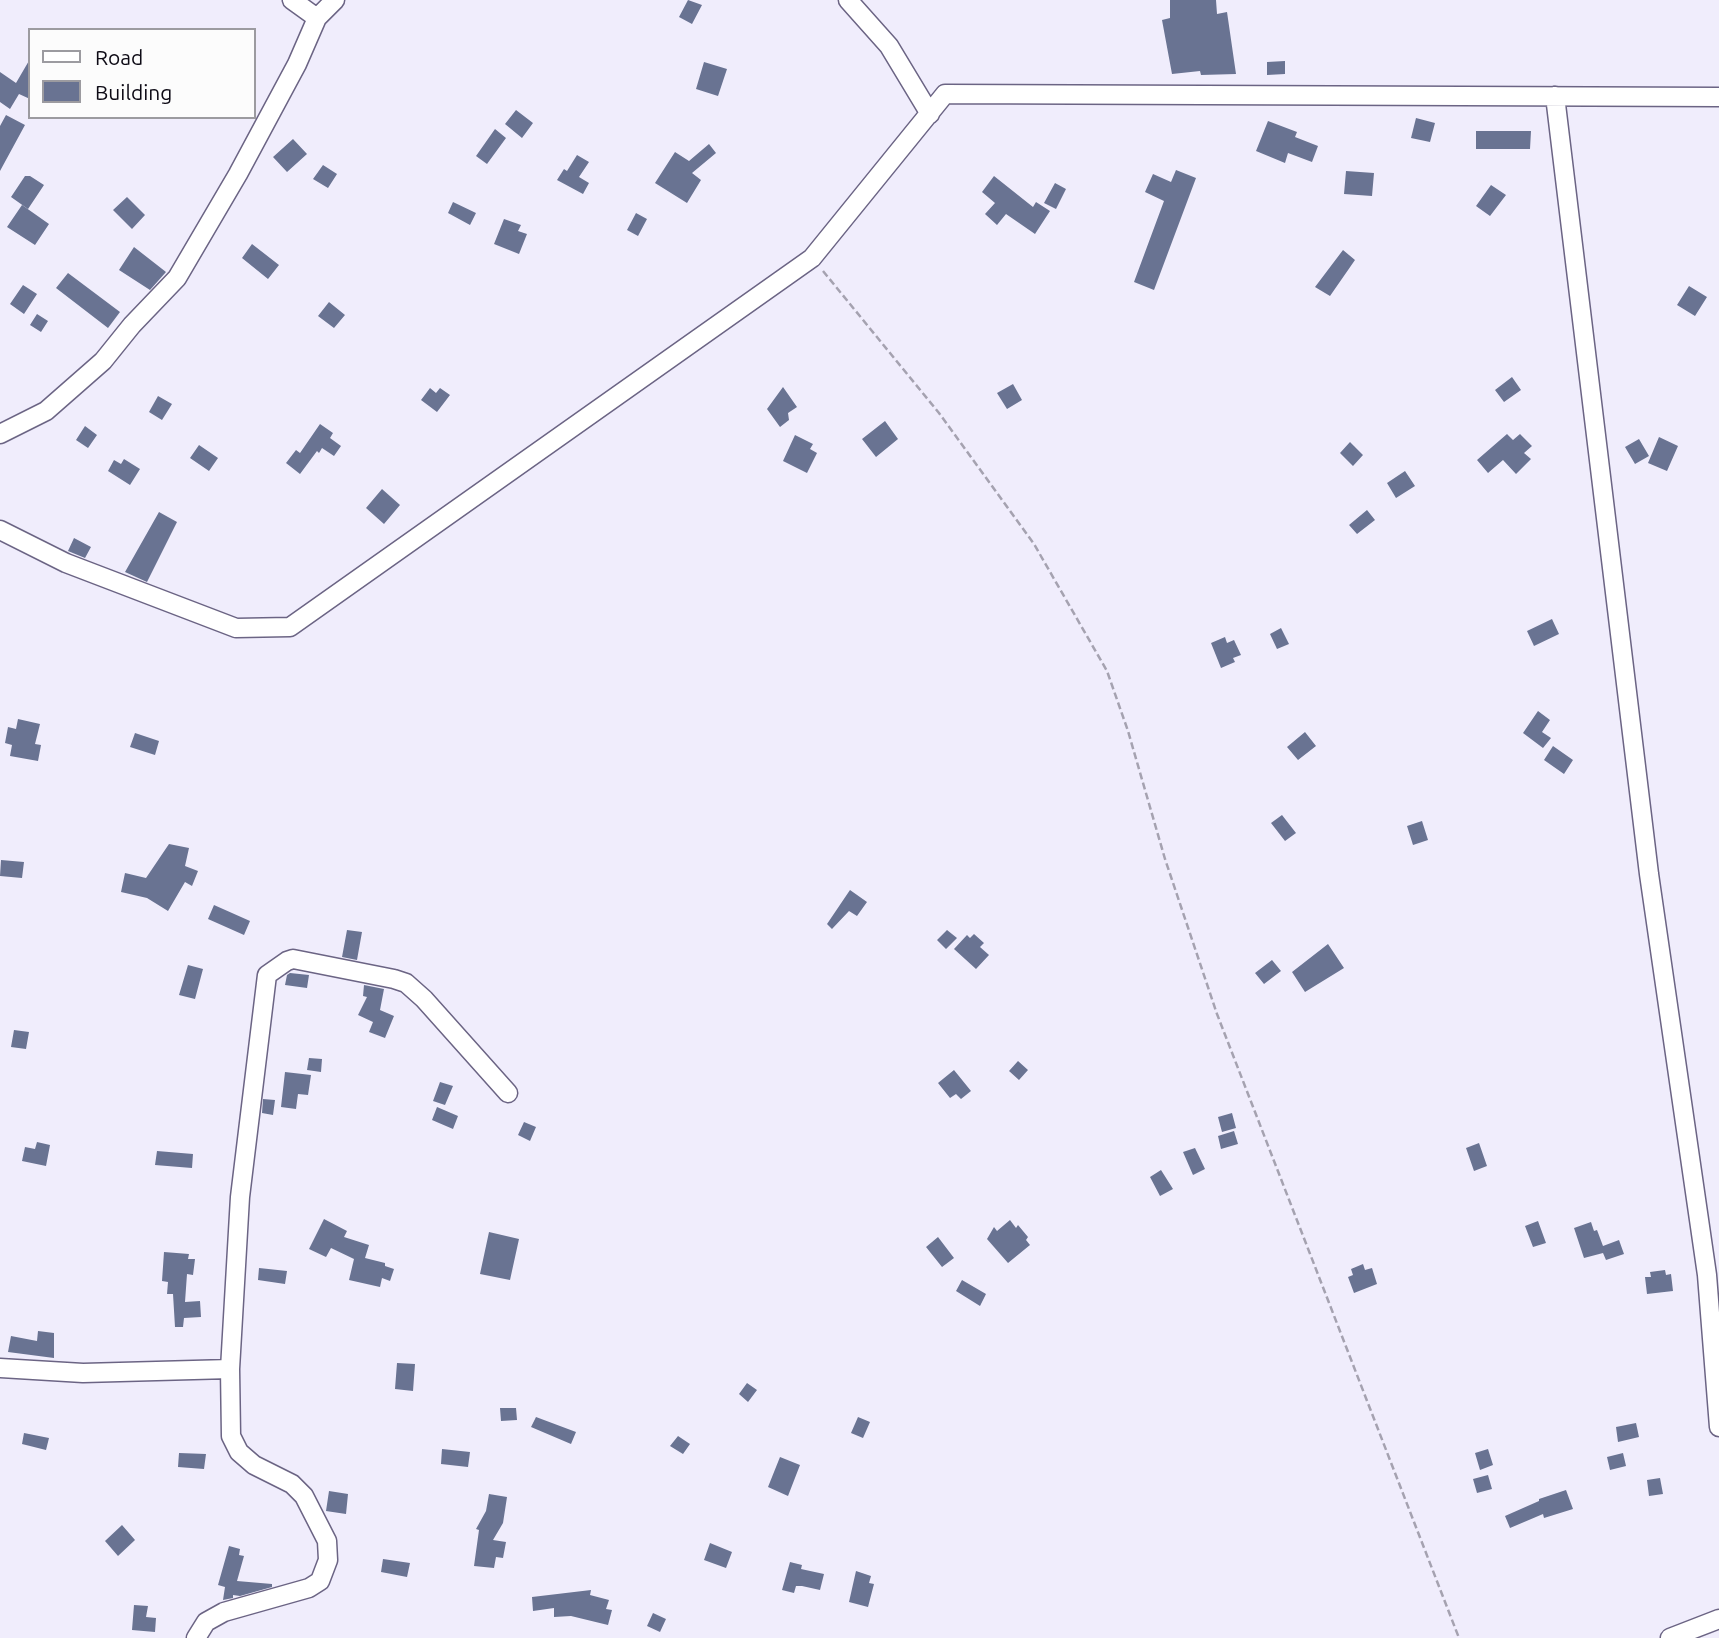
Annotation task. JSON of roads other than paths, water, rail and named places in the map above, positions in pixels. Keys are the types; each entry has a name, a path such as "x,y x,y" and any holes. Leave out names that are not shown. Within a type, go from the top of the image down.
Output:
{"street":[{"path":"292,0 317,18"},
{"path":"0,434 46,411 103,361 132,325 177,278 238,174 297,64 317,18 335,0"},
{"path":"848,0 889,46 930,114"},
{"path":"0,530 66,563 236,628 290,627 812,258 945,94 1719,97"},
{"path":"1555,96 1649,874 1707,1275 1719,1427"},
{"path":"196,1638 206,1622 224,1612 309,1588 320,1581 328,1560 327,1541 304,1496 292,1484 254,1465 239,1452 232,1436 230,1369 240,1197 267,975 287,961 293,960 394,979 407,984 424,999 508,1093"},
{"path":"0,1368 83,1373 230,1369"},
{"path":"1670,1638 1719,1619"}]}
